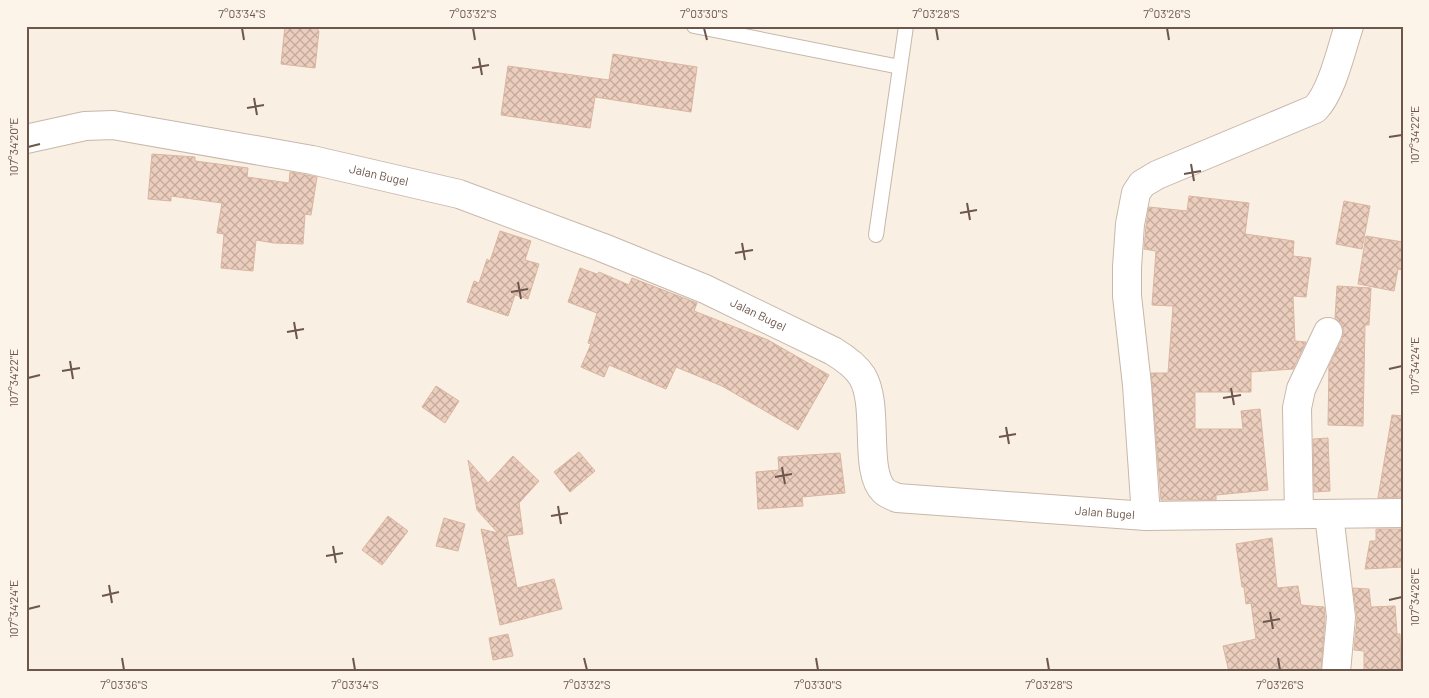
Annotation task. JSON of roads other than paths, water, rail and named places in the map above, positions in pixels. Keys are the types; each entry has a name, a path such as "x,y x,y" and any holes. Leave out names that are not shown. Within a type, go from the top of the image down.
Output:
{"street":[{"path":"1146,516 1137,385 1127,296 1130,224 1136,193 1142,184 1157,175 1316,109 1323,101 1349,26"},
{"name":"Jalan Bugel","path":"26,139 85,126 113,125 312,160 459,194 601,247 705,289 833,351 846,359 862,375 868,392 872,419 874,470 883,490 897,498 1146,516 1403,513"},
{"path":"1299,514 1297,408 1301,389 1328,332"},
{"path":"1329,514 1341,617 1336,672"}],"lane":[{"path":"694,26 900,67"},
{"path":"876,235 906,26"}]}
